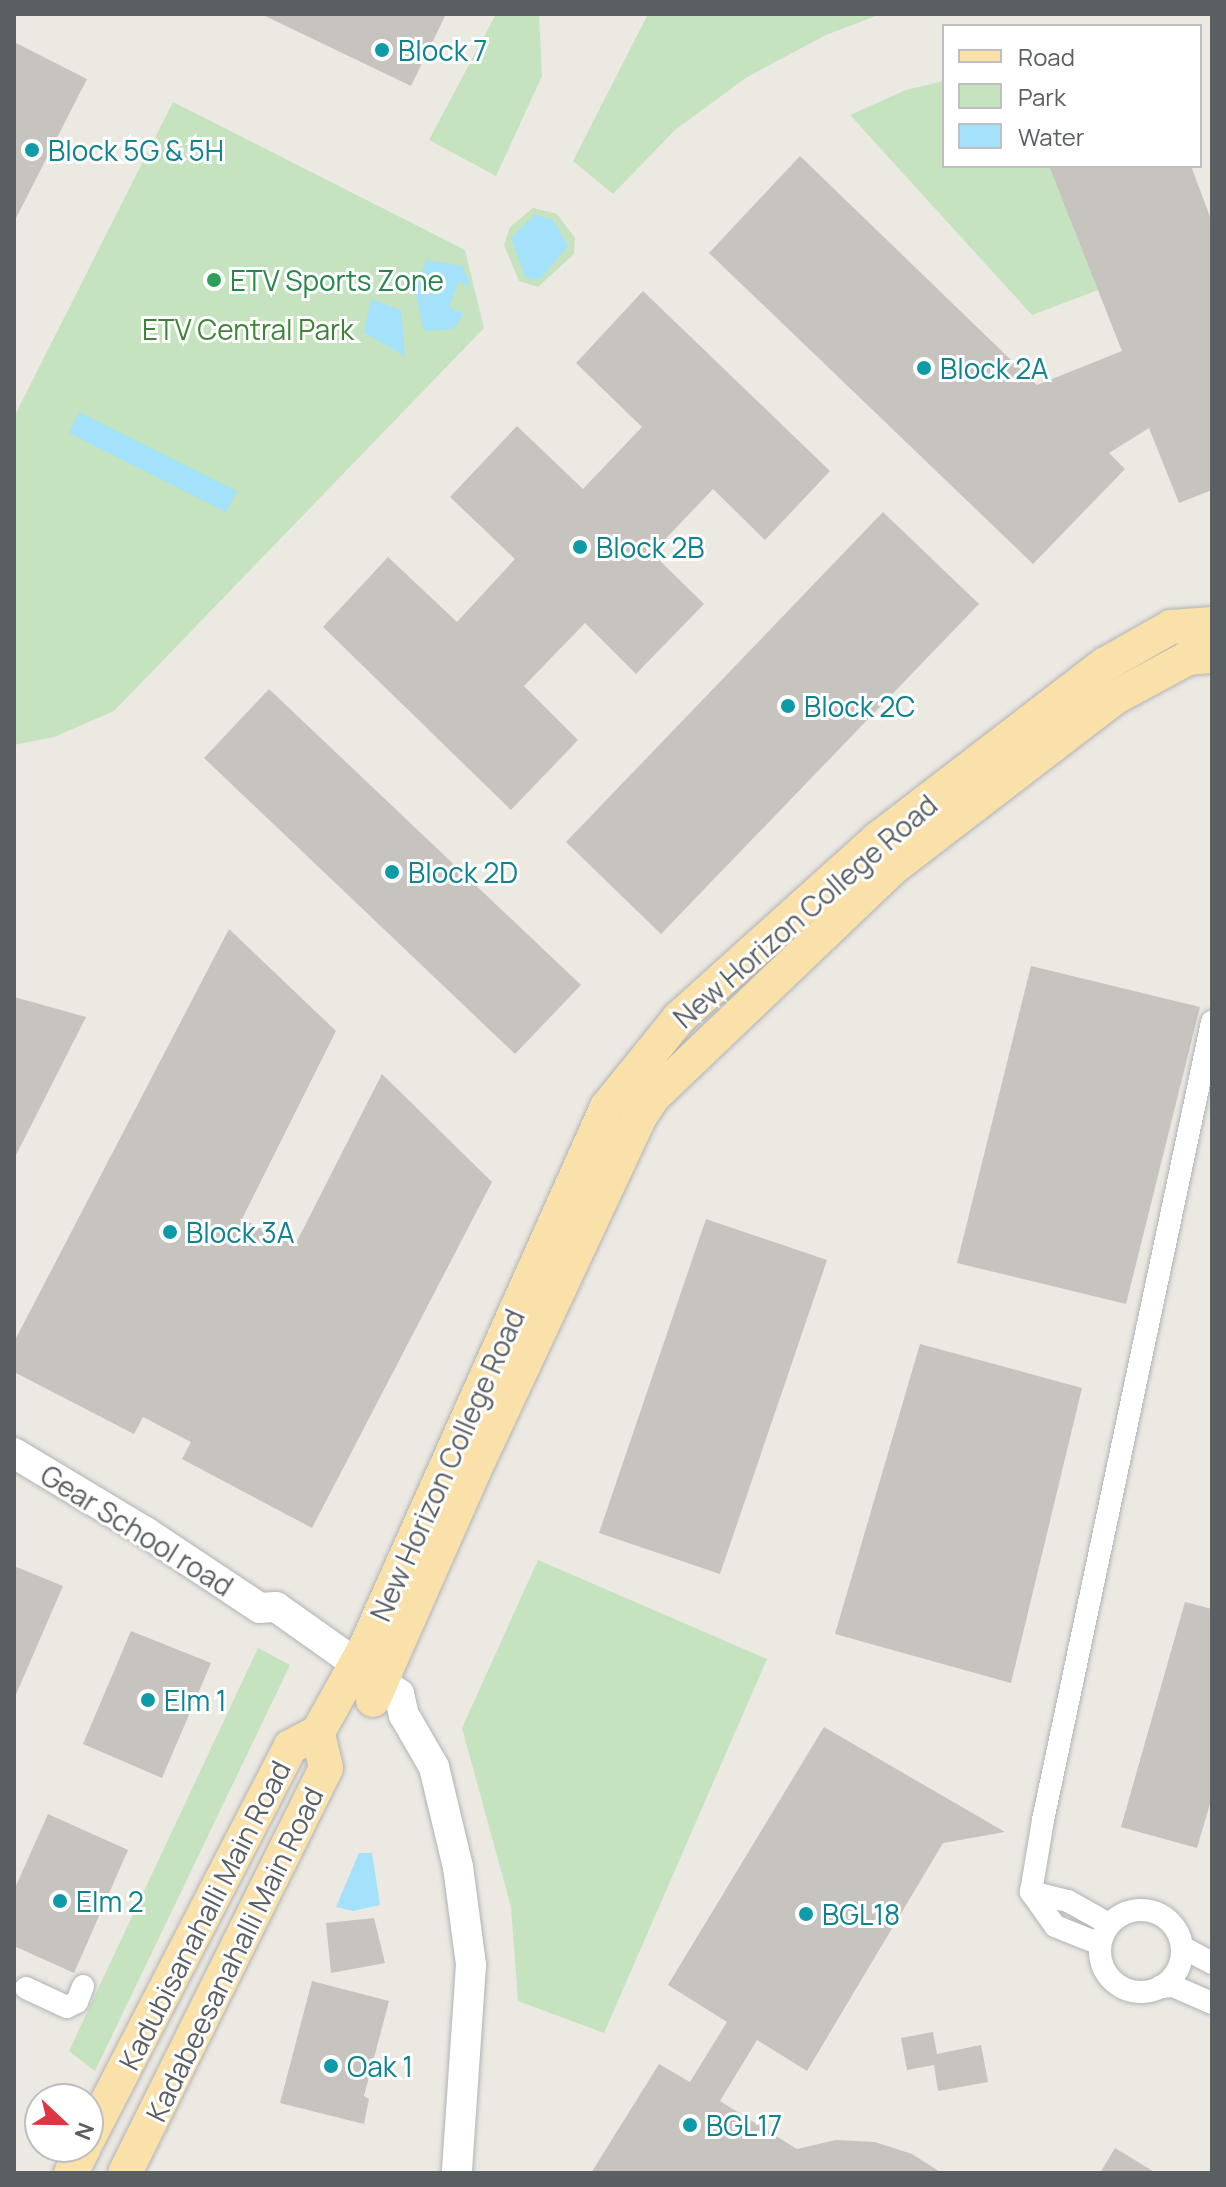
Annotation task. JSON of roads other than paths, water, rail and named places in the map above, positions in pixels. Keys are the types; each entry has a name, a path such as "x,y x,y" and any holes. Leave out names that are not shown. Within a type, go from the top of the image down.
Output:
{"main road":[{"name":"New Horizon College Road","path":"366,1681 607,1107 679,1018 879,838 1104,665 1171,627 1212,624"},
{"name":"New Horizon College Road","path":"366,1681 473,1473 634,1129 654,1096 894,867 1114,698 1188,658 1212,656"},
{"name":"Gear School road","path":"14,1453 144,1531 260,1608 276,1607 366,1681 399,1694 404,1715 434,1767 458,1867 471,1965 457,2173"},
{"name":"Kadubisanahalli Main Road","path":"104,2108 290,1747 318,1732 366,1681"},
{"name":"Kadabeesanahalli Main Road","path":"130,2164 326,1768 318,1732"},
{"path":"104,2150 130,2164"}],"street":[{"path":"1104,1934 1055,1926 1031,1892 1043,1820 1212,1022"},
{"path":"1212,1963 1182,1947 1171,1922 1150,1910 1124,1913 1104,1934 1102,1966 1115,1983 1135,1992 1173,1986 1212,2003"},
{"path":"1160,1987 1175,1974 1182,1947"},
{"path":"26,1988 67,2007 77,2002 83,1986"}],"water":[{"path":"535,215 553,220 568,246 541,278 531,280 525,276 511,238"},
{"path":"426,260 463,266 470,286 458,282 449,307 464,314 453,329 424,331 415,291"},
{"path":"371,299 401,310 405,356 364,333"},
{"path":"79,412 237,491 226,512 69,433"},
{"path":"359,1853 372,1853 380,1905 353,1911 336,1907"}],"place":[{"name":"Block 7","path":"382,50"},
{"name":"Block 5G & 5H","path":"32,150"},
{"name":"ETV Sports Zone","path":"214,280"},
{"name":"Block 2A","path":"924,368"},
{"name":"Block 2B","path":"580,547"},
{"name":"Block 2C","path":"788,706"},
{"name":"Block 2D","path":"392,872"},
{"name":"Block 3A","path":"170,1232"},
{"name":"Elm 1","path":"148,1700"},
{"name":"Elm 2","path":"60,1901"},
{"name":"BGL18","path":"806,1914"},
{"name":"Oak 1","path":"331,2066"},
{"name":"BGL17","path":"690,2125"}],"park label":[{"name":"ETV Central Park","path":"248,329"}]}
